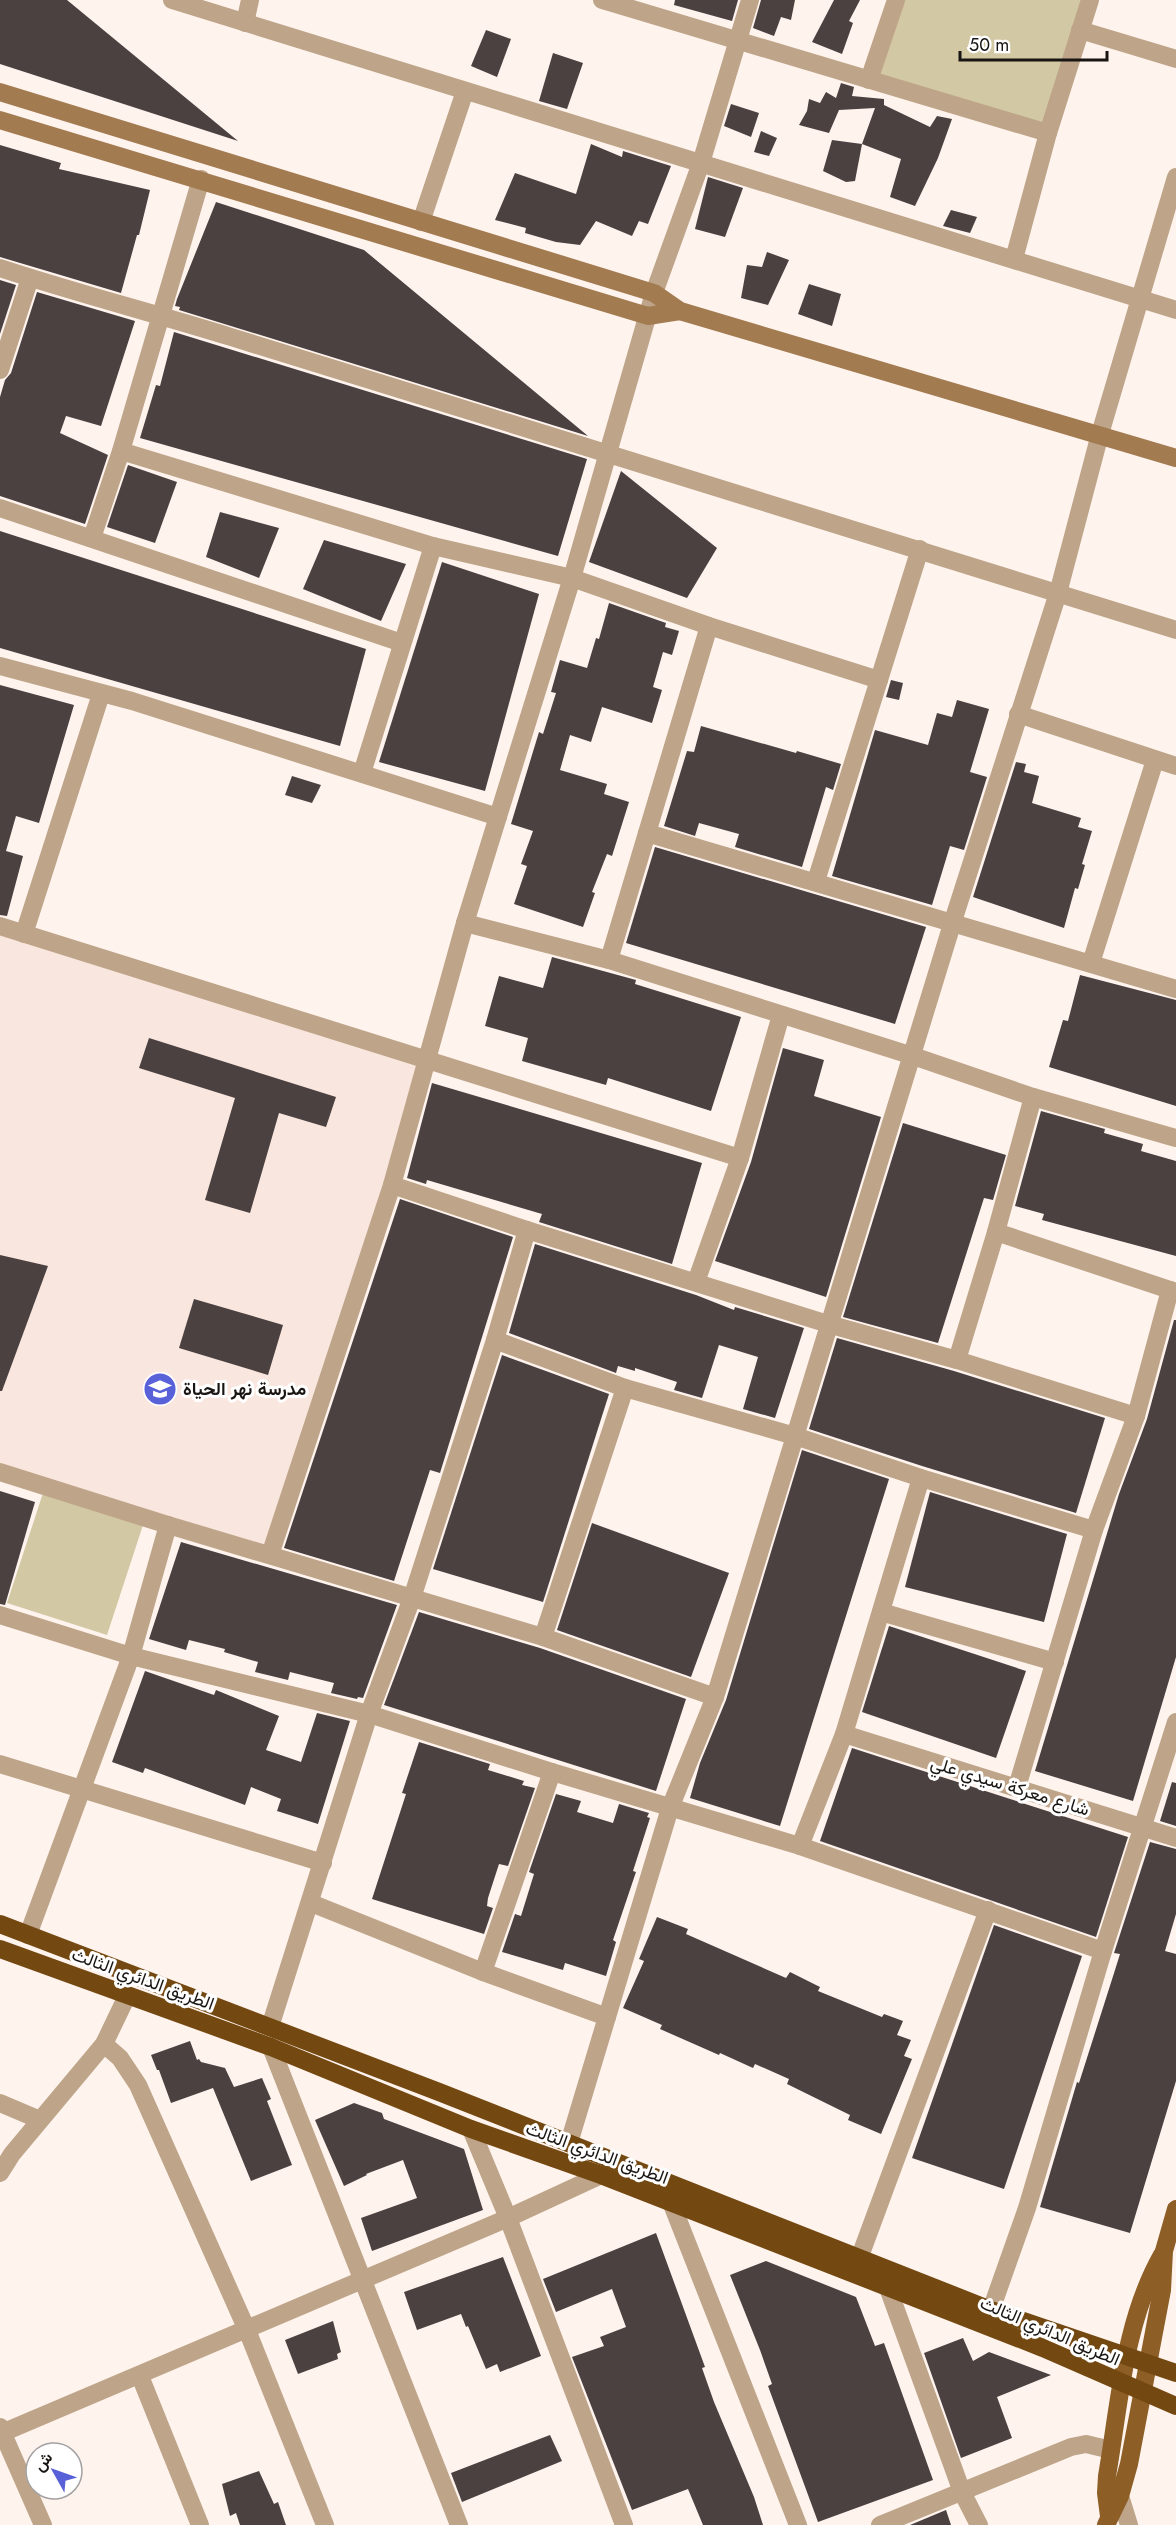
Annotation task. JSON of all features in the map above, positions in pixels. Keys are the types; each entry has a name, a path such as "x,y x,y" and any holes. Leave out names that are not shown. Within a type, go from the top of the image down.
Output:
{"highway":[{"name":"الطريق الدائري الثالث","path":"0,1924 568,2143 991,2310 1173,2369"},
{"name":"الطريق الدائري الثالث","path":"0,1949 271,2047 471,2129 671,2202 1043,2348 1176,2406"}],"main road":[{"path":"1107,2520 1120,2496 1129,2464 1162,2290 1164,2251 1176,2209"},
{"path":"1107,2520 1106,2493 1120,2383 1149,2277 1164,2251"}],"street":[{"path":"172,0 1176,310"},
{"path":"244,23 250,0"},
{"path":"604,0 1048,133"},
{"path":"270,1555 392,1185 465,923 572,578 654,293 701,163 750,0"},
{"path":"869,81 896,0"},
{"path":"1014,259 1048,133 1090,0"},
{"path":"1080,30 1176,58"},
{"path":"421,222 465,91"},
{"path":"0,92 654,293 681,311 1176,458"},
{"path":"0,120 648,316 681,311"},
{"path":"568,2143 670,1808 715,1697 953,921 1058,593 1100,434 1176,177"},
{"path":"92,538 121,451 201,179"},
{"path":"0,267 920,549 1176,630"},
{"path":"0,370 30,278"},
{"path":"121,451 433,546 572,578 710,626 879,680"},
{"path":"0,508 402,643"},
{"path":"362,773 433,546"},
{"path":"816,881 920,549"},
{"path":"609,960 710,626"},
{"path":"0,666 132,701 498,817"},
{"path":"24,934 100,694"},
{"path":"1018,714 1176,766"},
{"path":"1091,963 1155,760"},
{"path":"647,833 953,921 1176,989"},
{"path":"465,923 609,960 913,1056 1033,1097 1176,1137"},
{"path":"0,926 740,1158"},
{"path":"696,1282 740,1158 781,1016"},
{"path":"957,1360 996,1232 1033,1097"},
{"path":"392,1185 527,1230 828,1324 957,1360 1136,1416"},
{"path":"270,2027 369,1714 412,1598 495,1340 527,1230"},
{"path":"996,1232 1173,1291 1136,1416 1094,1530 1017,1786"},
{"path":"495,1340 625,1388 795,1436 921,1478 1094,1530"},
{"path":"543,1637 625,1388"},
{"path":"0,1472 168,1526 543,1637 715,1697"},
{"path":"800,1846 844,1734 921,1478"},
{"path":"28,1935 131,1656 168,1526"},
{"path":"881,1612 1055,1662"},
{"path":"0,1615 131,1656 369,1714 552,1772 800,1846 1103,1951"},
{"path":"991,2310 1027,2208 1103,1951 1176,1722"},
{"name":"شارع معركة سيدي علي","path":"844,1734 1017,1786 1176,1838"},
{"path":"0,1764 323,1863"},
{"path":"483,1972 552,1772"},
{"path":"311,1903 483,1972 608,2017"},
{"path":"859,2259 988,1910"},
{"path":"0,2173 12,2154 104,2044 127,1996"},
{"path":"104,2044 120,2058 138,2085 247,2330 325,2525"},
{"path":"271,2047 459,2525"},
{"path":"0,2103 40,2120"},
{"path":"471,2129 508,2218 624,2525"},
{"path":"43,2525 1,2430 140,2376 508,2218 601,2175"},
{"path":"671,2202 798,2525"},
{"path":"888,2288 962,2492 979,2525"},
{"path":"140,2376 200,2525"},
{"path":"880,2525 1071,2447 1086,2444 1111,2450"},
{"path":"1120,2496 1129,2525"}],"shaded area":[{"path":"896,0 1090,0 1048,133 869,80"},
{"path":"0,931 422,1063 268,1552 0,1468"},
{"path":"43,1493 143,1525 107,1635 7,1603"}],"building":[{"path":"0,0 67,0 238,141 0,64"},
{"path":"675,0 738,0 732,21 674,5"},
{"path":"761,0 795,0 791,20 781,17 774,36 753,28"},
{"path":"834,0 860,0 849,21 853,23 842,54 812,42"},
{"path":"486,30 511,39 497,77 471,66"},
{"path":"553,53 583,63 567,109 539,101"},
{"path":"841,83 854,87 852,96 884,99 884,105 930,127 937,116 952,119 938,158 915,206 890,197 901,159 862,144 875,108 839,110 829,133 799,125 807,111 809,99 820,103 826,92 836,98"},
{"path":"731,104 759,113 751,137 724,126"},
{"path":"761,131 777,138 769,156 754,152"},
{"path":"832,140 862,144 855,181 846,182 823,171"},
{"path":"591,144 622,157 623,151 671,166 648,224 639,221 632,236 596,221 580,245 556,242 525,233 526,228 495,220 515,173 576,194"},
{"path":"0,145 61,163 59,169 150,190 121,293 0,257"},
{"path":"708,177 743,188 725,237 695,229"},
{"path":"216,202 364,250 588,436 179,310 180,307 175,306 177,299"},
{"path":"951,210 977,217 970,233 943,226"},
{"path":"767,252 789,260 768,305 741,298 747,265 762,267"},
{"path":"0,280 16,285 0,334"},
{"path":"809,284 841,294 832,326 798,314"},
{"path":"37,292 135,321 101,426 66,416 60,433 108,455 85,524 0,496 0,397 5,380 11,373"},
{"path":"174,332 587,459 558,556 140,438 156,385 160,386"},
{"path":"128,465 177,482 155,543 107,527"},
{"path":"621,471 717,548 687,598 589,562"},
{"path":"220,512 279,528 259,578 206,557"},
{"path":"0,531 366,649 340,746 0,648"},
{"path":"324,540 406,564 381,621 303,589"},
{"path":"442,562 539,594 485,791 379,762"},
{"path":"609,603 666,623 665,627 679,631 672,655 663,652 653,687 662,690 652,723 602,707 591,742 570,735 560,770 607,784 604,794 629,802 612,856 607,854 592,892 595,893 583,927 514,904 527,866 521,864 533,831 511,824 539,732 543,734 556,693 551,692 560,660 587,668 596,638 599,639"},
{"path":"891,680 903,683 899,700 886,697"},
{"path":"0,685 74,705 39,823 16,816 6,851 23,856 7,916 0,915"},
{"path":"957,700 989,709 970,772 987,777 964,850 950,846 932,905 832,876 875,730 928,745 937,713 952,717"},
{"path":"701,726 841,764 833,790 826,787 802,867 735,847 739,834 699,823 695,836 664,826 687,751 694,752"},
{"path":"1016,762 1026,764 1024,772 1039,776 1032,803 1081,818 1078,827 1092,831 1082,864 1085,865 1078,889 1075,888 1064,928 973,897"},
{"path":"292,776 321,785 312,803 285,795"},
{"path":"655,847 926,927 895,1024 626,943"},
{"path":"552,957 636,980 635,984 741,1017 711,1111 608,1078 606,1085 522,1061 528,1038 485,1026 499,976 543,988"},
{"path":"1080,975 1176,1000 1176,1106 1049,1067 1063,1020 1068,1021"},
{"path":"149,1038 336,1097 326,1127 279,1113 250,1213 205,1200 235,1098 139,1068"},
{"path":"783,1048 824,1060 814,1096 881,1117 826,1297 715,1261 751,1162"},
{"path":"432,1083 702,1163 672,1264 539,1222 542,1214 427,1180 426,1184 407,1178"},
{"path":"1041,1111 1105,1129 1104,1133 1143,1144 1141,1151 1176,1161 1176,1256 1042,1220 1044,1214 1015,1206"},
{"path":"903,1123 1006,1155 993,1200 984,1198 938,1343 843,1317"},
{"path":"400,1199 513,1237 440,1473 430,1470 394,1581 284,1548"},
{"path":"535,1244 696,1295 734,1310 735,1307 804,1328 775,1418 743,1409 758,1357 719,1345 702,1398 674,1390 677,1382 635,1368 635,1371 618,1366 616,1373 509,1333"},
{"path":"0,1255 48,1266 2,1391 0,1391"},
{"path":"194,1299 283,1325 268,1375 179,1348"},
{"path":"1174,1320 1176,1320 1176,1657 1133,1801 1035,1771 1119,1494 1147,1419"},
{"path":"837,1338 954,1371 1105,1418 1076,1513 809,1429"},
{"path":"502,1355 609,1394 543,1602 433,1569"},
{"path":"802,1450 889,1479 780,1826 690,1798 700,1763 726,1700"},
{"path":"0,1491 35,1502 5,1605 0,1604"},
{"path":"930,1492 1067,1534 1044,1622 905,1587"},
{"path":"592,1523 729,1573 691,1677 557,1630"},
{"path":"181,1542 397,1605 363,1698 358,1697 357,1699 331,1693 334,1683 290,1672 288,1680 255,1672 258,1662 224,1652 225,1649 189,1640 186,1650 149,1639"},
{"path":"419,1612 540,1648 686,1699 656,1791 384,1705"},
{"path":"889,1626 1026,1671 996,1758 862,1712"},
{"path":"145,1671 214,1695 216,1690 279,1716 266,1750 301,1762 317,1713 350,1721 318,1824 277,1811 281,1799 251,1787 245,1805 145,1768 143,1773 112,1762"},
{"path":"419,1742 490,1764 488,1770 524,1781 522,1785 535,1788 508,1866 499,1864 488,1898 487,1906 493,1908 484,1934 372,1899 406,1794 402,1793"},
{"path":"852,1748 1128,1837 1096,1937 820,1841"},
{"path":"1172,1782 1176,1783 1176,1826 1160,1821"},
{"path":"556,1794 581,1801 577,1812 613,1823 619,1804 649,1813 647,1817 650,1818 633,1871 636,1872 613,1940 616,1942 606,1976 565,1963 563,1970 502,1952 515,1914 521,1916 534,1874 529,1872"},
{"path":"1150,1842 1176,1849 1176,1914 1165,1951 1176,1954 1176,2081 1130,2233 1040,2207 1077,2082 1079,2083 1120,1954 1114,1953"},
{"path":"657,1917 688,1929 686,1934 786,1978 790,1972 820,1987 818,1991 882,2017 884,2014 903,2021 897,2035 911,2040 904,2056 912,2059 881,2134 848,2120 850,2115 787,2084 789,2079 755,2064 753,2068 720,2053 719,2055 660,2029 662,2025 623,2008 644,1961 639,1959"},
{"path":"994,1925 1082,1956 1004,2189 912,2158"},
{"path":"190,2041 197,2060 225,2068 234,2087 262,2078 271,2099 267,2101 292,2165 251,2181 213,2088 171,2103 151,2055"},
{"path":"354,2103 382,2113 384,2119 464,2149 483,2210 372,2251 361,2218 417,2198 403,2160 366,2174 344,2186 315,2120"},
{"path":"656,2233 705,2367 702,2368 714,2402 754,2497 763,2525 703,2525 688,2489 632,2510 572,2357 604,2346 600,2337 626,2327 612,2289 556,2312 543,2279"},
{"path":"503,2257 541,2356 500,2372 497,2364 486,2369 461,2314 417,2330 404,2292"},
{"path":"766,2261 856,2297 875,2346 884,2343 933,2480 818,2522 768,2386 772,2384 760,2350 730,2275"},
{"path":"333,2321 341,2352 337,2354 338,2359 298,2374 285,2340"},
{"path":"963,2338 973,2361 989,2352 1051,2375 997,2397 1012,2438 961,2458 924,2353"},
{"path":"550,2435 562,2461 462,2502 451,2473"},
{"path":"259,2471 274,2504 278,2502 286,2525 240,2525 236,2513 230,2516 222,2484"},
{"path":"946,2510 951,2525 910,2525"}],"place":[{"name":"مدرسة نهر الحياة","path":"160,1389"}]}
